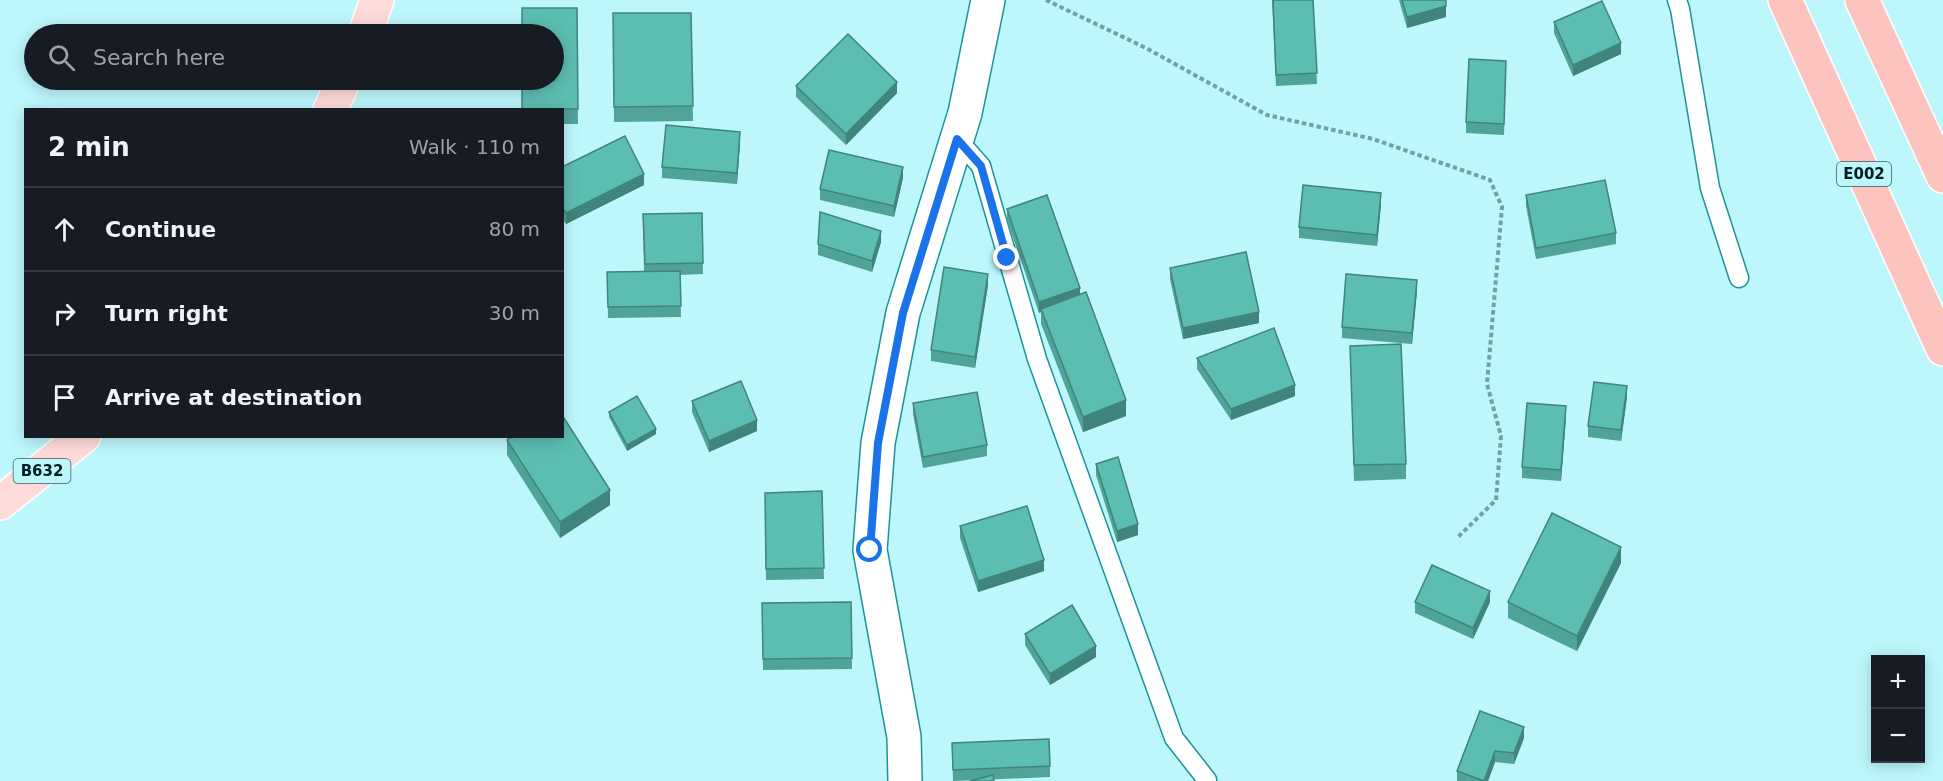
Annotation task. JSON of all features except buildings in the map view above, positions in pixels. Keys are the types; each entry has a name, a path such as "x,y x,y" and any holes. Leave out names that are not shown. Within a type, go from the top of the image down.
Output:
{"highway":[{"name":"E002","path":"1785,0 1943,349"},
{"path":"1862,0 1943,176"}],"main road":[{"path":"369,24 377,0"},
{"path":"331,108 339,90"},
{"name":"B632","path":"0,503 81,438"}],"street":[{"path":"905,781 904,737 870,550 878,443 903,313 965,113 988,0"}],"lane":[{"path":"1677,0 1710,188 1739,278"},
{"path":"957,139 981,166 1037,359 1174,738 1207,780"}],"path":[{"path":"1046,0 1146,48 1267,115 1373,139 1490,180 1502,207 1487,384 1501,436 1496,500 1457,538"}],"route":[{"path":"870,550 878,443 903,313 957,139 981,166 1007,258"}]}
